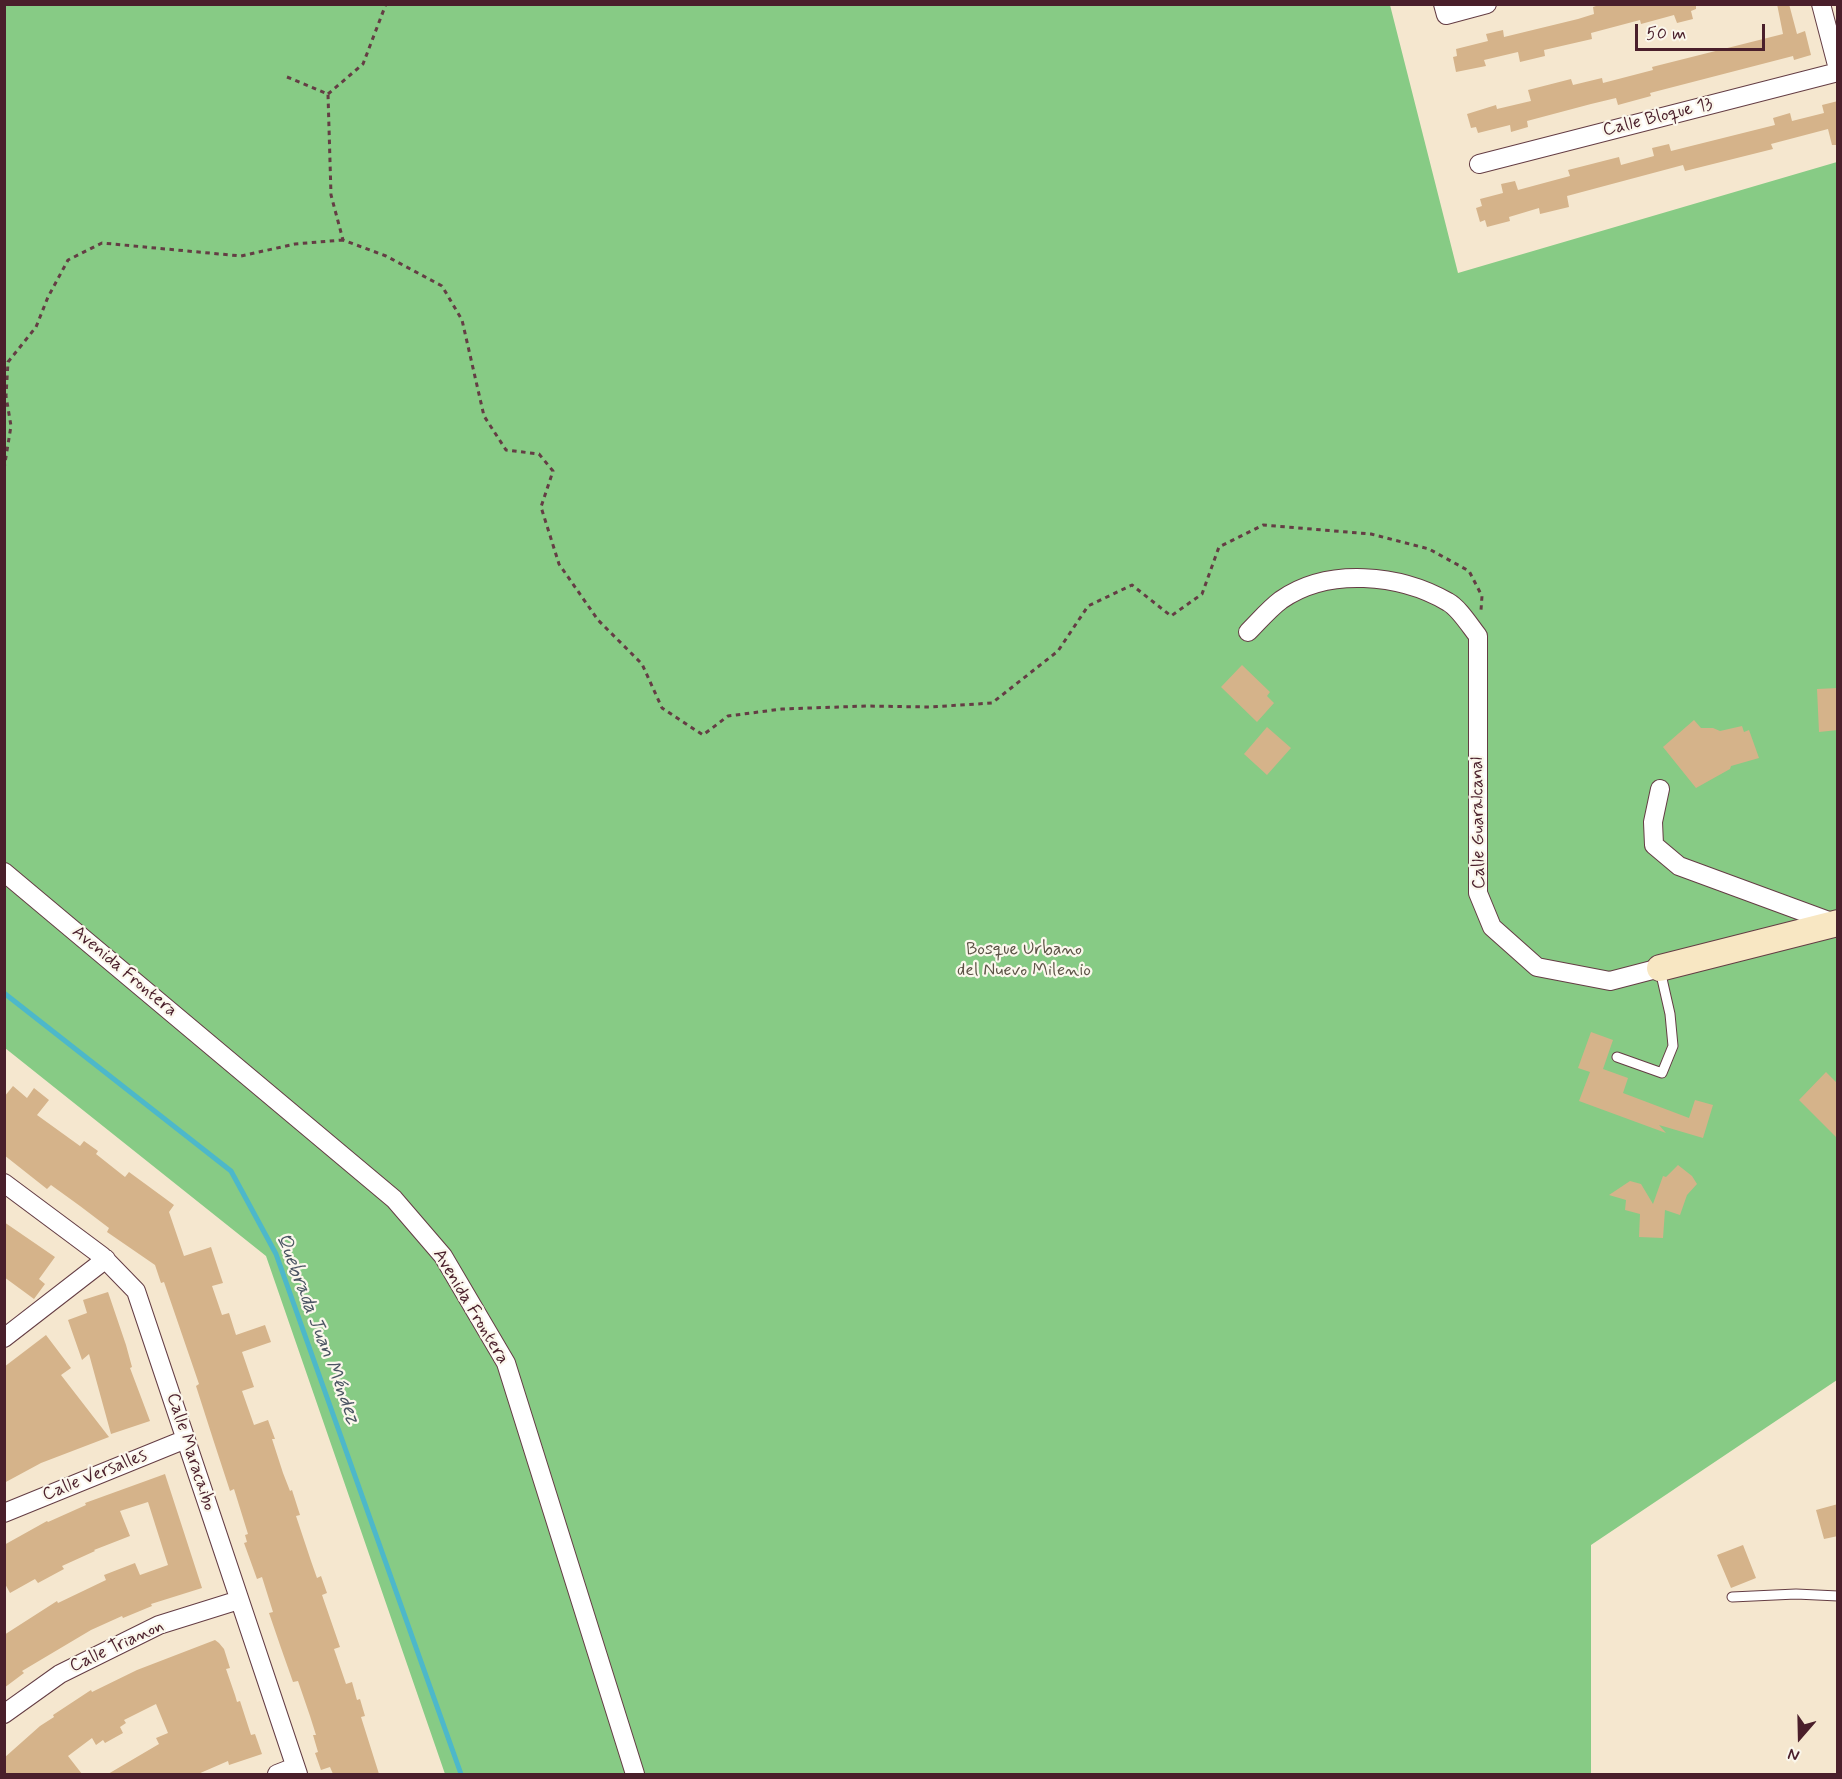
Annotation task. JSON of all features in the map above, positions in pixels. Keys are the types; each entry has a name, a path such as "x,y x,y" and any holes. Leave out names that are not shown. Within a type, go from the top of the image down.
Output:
{"street":[{"path":"1443,4 1446,15 1487,4"},
{"path":"1821,4 1838,70"},
{"name":"Calle Bloque 13","path":"1479,164 1838,70"},
{"path":"1248,632 1282,599 1318,583 1357,577 1400,582 1450,602 1478,636"},
{"name":"Calle Guaralcanal","path":"1478,636 1478,893 1492,927 1537,968 1610,981 1836,923"},
{"path":"1660,789 1653,822 1654,845 1679,866 1836,923"},
{"name":"Avenida Frontera","path":"4,872 394,1199 443,1256 506,1363 635,1774"},
{"name":"Calle Maracaibo","path":"4,1183 106,1259 136,1291 296,1771"},
{"path":"4,1338 106,1259"},
{"name":"Calle Versalles","path":"4,1513 186,1439"},
{"name":"Calle Trianon","path":"4,1714 60,1674 159,1625 239,1600"},
{"path":"277,1774 296,1771"}],"lane":[{"path":"1617,1057 1662,1073 1673,1046 1670,1014 1660,968"},
{"path":"1732,1597 1796,1594 1838,1596"}],"path":[{"path":"328,94 363,64 386,4"},
{"path":"287,77 328,94"},
{"path":"328,94 331,195 343,240"},
{"path":"4,469 10,426 6,396 8,362 36,327 48,297 68,260 102,243 241,256 295,244 343,240 386,255 442,286 462,320 484,416 506,450 539,454 553,471 541,507 559,564 597,620 642,664 662,708 703,735 728,716 782,709 866,706 930,707 992,703 1058,651 1088,606 1132,585 1172,616 1202,594 1219,547 1263,525 1371,534 1429,549 1469,571 1482,596 1478,636"}],"green space":[{"name":"Bosque Urbano del Nuevo Milenio","path":"4,5 1390,5 1458,273 1837,162 1837,1380 1591,1545 1591,1774 445,1774 266,1256 5,1048"}],"building":[{"path":"1602,4 1696,4 1696,9 1691,11 1693,19 1677,23 1674,15 1641,24 1640,20 1591,33 1592,39 1544,50 1545,56 1520,62 1518,52 1484,60 1486,66 1456,72 1453,57 1457,56 1456,49 1488,41 1486,34 1503,30 1504,37 1578,19 1594,14 1593,7"},
{"path":"1777,4 1789,4 1797,34 1805,31 1811,55 1794,60 1793,56 1650,93 1651,96 1618,105 1616,98 1591,104 1527,121 1528,127 1511,132 1510,125 1478,133 1476,127 1471,128 1467,114 1496,105 1497,109 1531,101 1528,90 1571,79 1573,85 1602,78 1603,83 1653,70 1652,67 1783,34"},
{"path":"1838,101 1838,145 1832,145 1828,129 1771,144 1773,149 1685,171 1683,165 1567,196 1569,207 1540,214 1539,208 1509,217 1510,221 1487,227 1485,220 1480,222 1476,208 1482,206 1480,199 1503,193 1501,184 1515,181 1518,190 1570,176 1568,170 1619,157 1621,165 1654,156 1652,148 1669,144 1671,151 1775,125 1773,118 1790,113 1792,121 1824,113 1822,105"},
{"path":"1242,665 1270,692 1267,696 1274,703 1257,722 1221,687"},
{"path":"1838,688 1838,730 1819,732 1817,689"},
{"path":"1694,720 1701,728 1713,728 1720,731 1742,726 1744,732 1749,730 1759,758 1731,766 1730,769 1696,788 1663,747"},
{"path":"1267,727 1291,748 1267,775 1244,754"},
{"path":"1591,1032 1613,1040 1603,1069 1628,1078 1623,1093 1689,1118 1695,1100 1713,1105 1703,1138 1659,1125 1666,1133 1579,1101 1590,1072 1578,1068"},
{"path":"1826,1072 1837,1083 1838,1139 1799,1100"},
{"path":"13,1086 27,1098 34,1088 49,1100 37,1115 80,1146 84,1141 98,1151 96,1154 125,1177 129,1172 174,1205 169,1212 184,1256 211,1247 223,1283 212,1286 222,1315 229,1313 236,1335 265,1325 271,1342 242,1352 254,1387 242,1391 254,1425 268,1420 275,1439 272,1439 300,1515 296,1516 311,1561 317,1578 321,1576 327,1593 322,1595 340,1647 334,1649 346,1684 352,1682 357,1700 360,1699 365,1716 361,1717 379,1774 333,1774 330,1767 321,1770 315,1753 318,1752 313,1735 316,1735 310,1716 298,1681 293,1682 281,1648 269,1613 273,1612 262,1577 257,1579 244,1543 247,1542 245,1535 248,1534 234,1489 230,1491 196,1386 199,1384 164,1282 161,1283 155,1265 107,1232 109,1228 51,1185 47,1189 4,1155 4,1097"},
{"path":"1678,1165 1692,1176 1697,1184 1687,1195 1680,1215 1665,1210 1663,1238 1639,1237 1640,1214 1625,1210 1626,1200 1609,1195 1630,1181 1641,1184 1653,1204 1663,1176 1666,1177"},
{"path":"4,1222 55,1257 39,1279 45,1284 34,1299 4,1277"},
{"path":"108,1292 126,1345 132,1367 130,1368 150,1421 111,1434 89,1354 82,1360 68,1320 87,1313 83,1300"},
{"path":"46,1335 71,1368 61,1375 109,1437 41,1463 4,1483 4,1367"},
{"path":"165,1474 202,1588 151,1604 152,1606 91,1630 22,1671 24,1673 4,1688 4,1635 57,1601 58,1603 106,1580 104,1575 135,1563 140,1575 168,1565 148,1502 120,1511 130,1536 62,1566 64,1569 38,1583 35,1579 10,1593 4,1582 4,1545 47,1521 86,1505 85,1503"},
{"path":"1838,1504 1838,1536 1824,1539 1816,1510"},
{"path":"1743,1545 1756,1578 1731,1588 1717,1555"},
{"path":"215,1640 224,1649 230,1668 226,1669 237,1702 240,1701 251,1735 255,1734 262,1754 229,1765 228,1761 198,1774 108,1774 159,1744 156,1738 168,1733 156,1704 124,1720 126,1723 120,1727 123,1733 105,1743 103,1740 96,1745 92,1738 68,1756 82,1774 4,1774 4,1758 40,1726 54,1717 53,1715 91,1690 92,1692 137,1670"}],"waterway":[{"name":"Quebrada Juan Méndez","path":"4,993 231,1171 276,1254 461,1774"}]}
